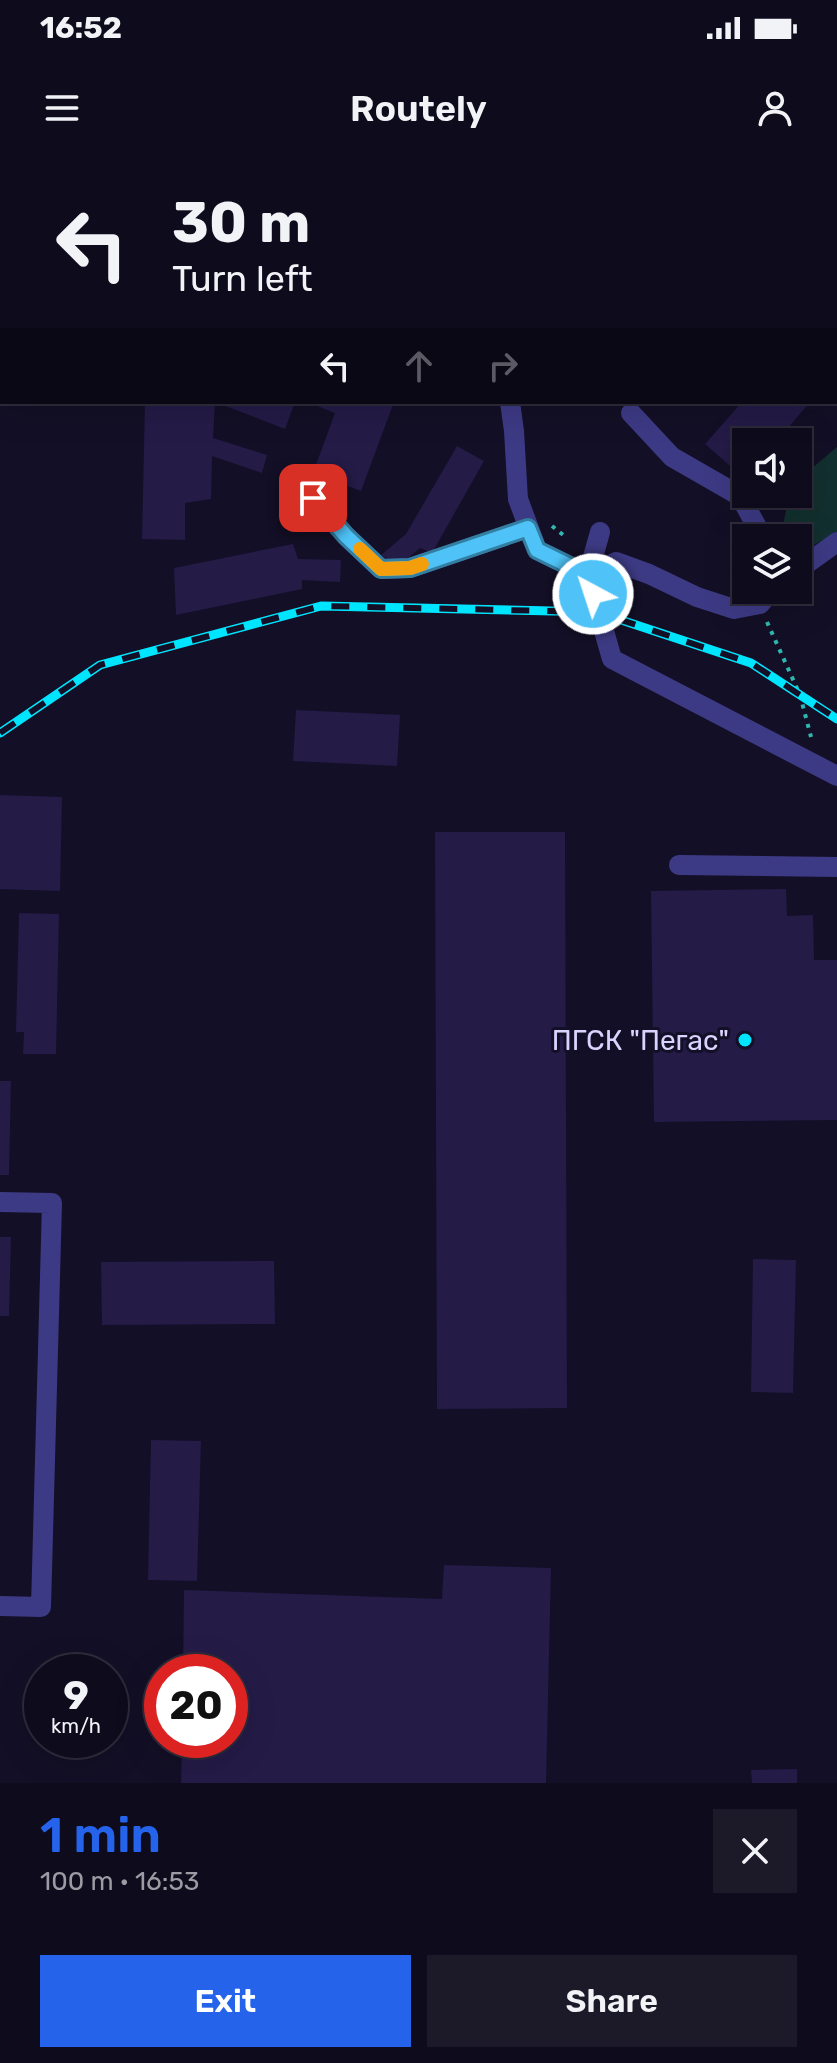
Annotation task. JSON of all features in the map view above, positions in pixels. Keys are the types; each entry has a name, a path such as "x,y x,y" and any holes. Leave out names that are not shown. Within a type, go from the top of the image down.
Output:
{"lane":[{"path":"510,404 518,499 536,524 537,550 588,575"},
{"path":"631,413 672,457 740,496 755,524"},
{"path":"296,479 346,536 381,569 410,568 536,524"},
{"path":"600,532 588,575 612,659 837,776"},
{"path":"812,560 837,542"},
{"path":"588,575 616,562 697,597 734,609 747,604"},
{"path":"679,865 837,867"},
{"path":"0,1202 52,1203 41,1607 0,1606"}],"path":[{"path":"536,524 578,545 588,575"},
{"path":"768,604 800,695 818,766"}],"green space":[{"path":"837,447 837,532 812,546 812,524 783,524 786,508 812,508 812,468"}],"building":[{"path":"145,404 215,404 213,438 267,455 262,473 212,456 211,499 185,503 185,540 142,539"},
{"path":"223,404 294,404 285,429"},
{"path":"312,404 393,404 361,491 313,473 335,413"},
{"path":"740,404 808,404 788,428 732,428 732,468 705,444"},
{"path":"457,446 484,461 432,553 420,548 398,566 381,555 406,534"},
{"path":"293,544 298,559 341,560 340,582 302,580 302,589 176,615 174,568"},
{"path":"296,710 400,715 397,766 293,761"},
{"path":"0,795 62,797 60,891 0,889"},
{"path":"435,832 565,832 567,1408 437,1409"},
{"name":"ПГСК \"Пегас\"","path":"786,889 787,916 813,915 814,960 837,960 837,1120 654,1122 651,891"},
{"path":"19,913 59,914 56,1054 23,1054 24,1032 16,1032"},
{"path":"0,1081 11,1081 9,1175 0,1175"},
{"path":"0,1237 11,1237 9,1316 0,1316"},
{"path":"753,1259 796,1260 793,1393 751,1392"},
{"path":"274,1261 275,1324 102,1325 101,1262"},
{"path":"151,1440 201,1441 197,1581 148,1580"},
{"path":"444,1565 551,1568 546,1783 181,1783 182,1758 248,1758 248,1654 183,1654 184,1590 442,1599"},
{"path":"797,1769 797,1783 752,1783 751,1770"}],"railway":[{"path":"0,733 100,665 321,606 597,612 751,663 837,719"}],"slow traffic":[{"path":"360,549 381,569 410,568 422,564"}],"place":[{"name":"ПГСК \"Пегас\"","path":"745,1040"}],"route":[{"path":"313,498 346,536 381,569 410,568 528,528 537,550 588,575 593,594"}]}
